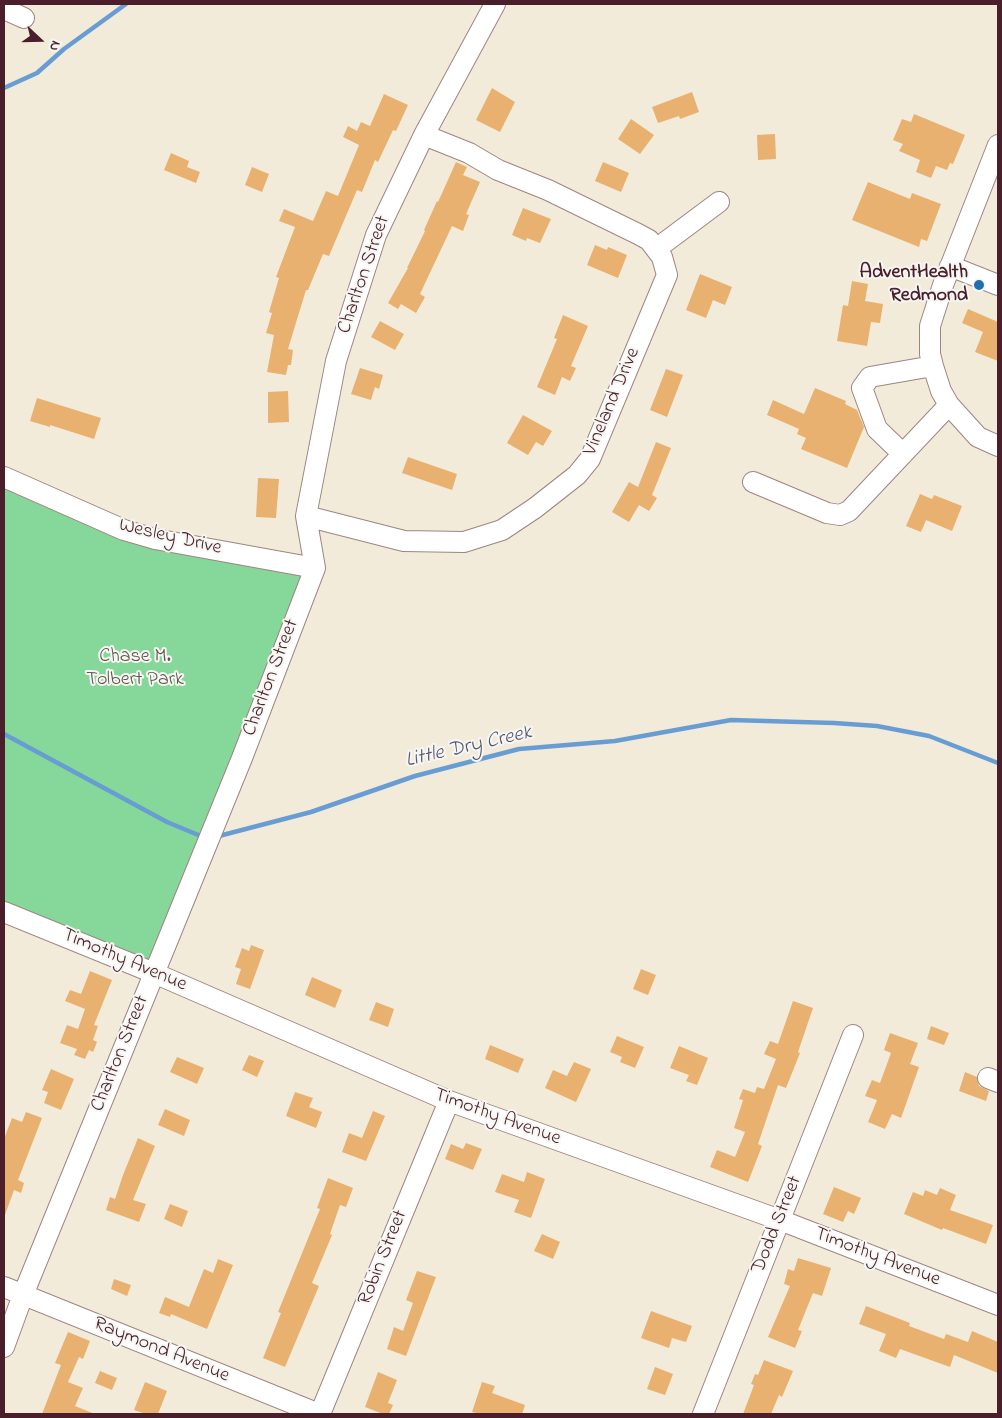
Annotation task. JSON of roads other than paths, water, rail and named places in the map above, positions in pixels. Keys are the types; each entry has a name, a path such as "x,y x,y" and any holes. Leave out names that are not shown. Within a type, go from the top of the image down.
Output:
{"street":[{"name":"Charlton Street","path":"4,1348 23,1295 274,676 315,568 306,516 336,361 376,234 424,135 495,4"},
{"path":"4,9 24,18"},
{"name":"Vineland Drive","path":"306,516 404,541 464,542 502,530 535,508 577,475 590,459 667,275 662,256 649,240 548,190 498,170 469,152 424,135"},
{"path":"998,145 950,266 930,326 930,354 942,391 949,405 978,437 998,446"},
{"path":"656,249 719,202"},
{"path":"950,266 998,286"},
{"path":"903,454 877,429 862,388 870,378 933,366"},
{"path":"753,482 827,513 840,516 849,511 949,405"},
{"name":"Wesley Drive","path":"4,477 124,530 155,539 315,568"},
{"name":"Timothy Avenue","path":"4,912 154,973 449,1101 780,1220 998,1305"},
{"name":"Dodd Street","path":"703,1414 852,1035"},
{"name":"Robin Street","path":"319,1414 449,1101"},
{"name":"Raymond Avenue","path":"4,1287 319,1414"}],"waterway":[{"path":"4,88 37,73 64,49 126,4"},
{"name":"Little Dry Creek","path":"215,837 311,812 415,776 519,749 615,741 731,720 877,726 929,736 998,763"},
{"name":"Little Dry Creek","path":"4,734 167,822 203,837"}],"place":[{"name":"AdventHealth Redmond","path":"979,285"}],"park label":[{"name":"Chase M. Tolbert Park","path":"135,670"}]}
